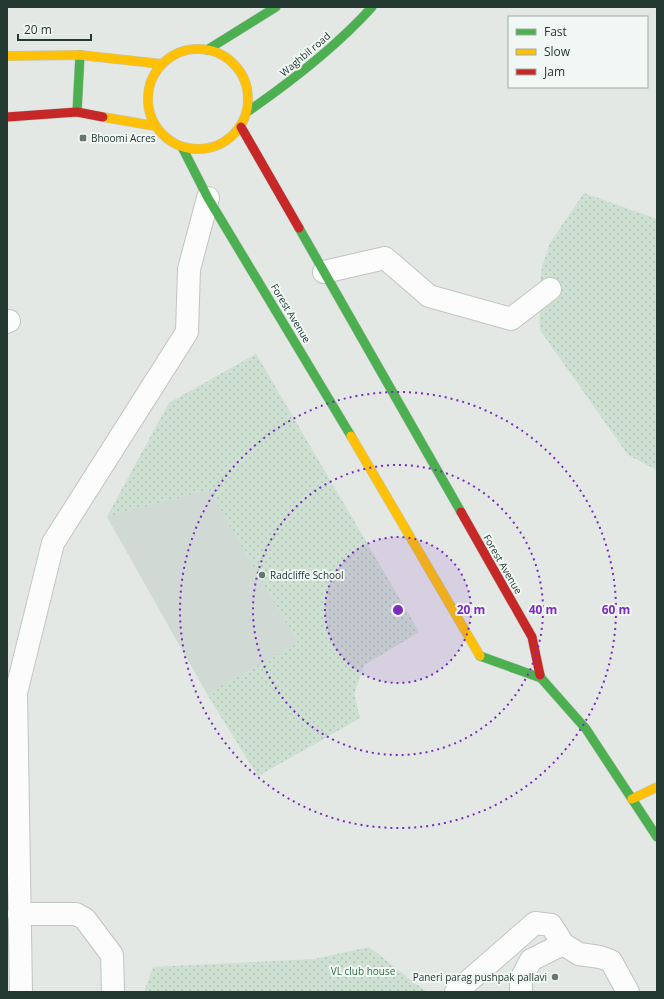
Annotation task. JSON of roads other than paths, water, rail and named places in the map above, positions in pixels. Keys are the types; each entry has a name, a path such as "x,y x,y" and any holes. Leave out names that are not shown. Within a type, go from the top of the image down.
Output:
{"street":[{"path":"208,50 276,7"},
{"name":"Waghbil road","path":"247,112 280,90 334,45 372,7"},
{"path":"191,49 208,50 226,58 237,68 244,80 248,95 247,112 241,126 230,139 216,147 199,150 182,147 167,139 155,126 149,111 148,94 152,77 162,64 176,54 191,49"},
{"path":"7,56 80,55 162,64"},
{"path":"77,112 80,55"},
{"path":"7,118 77,112 155,126"},
{"name":"Forest Avenue","path":"241,126 532,637 541,678"},
{"name":"Forest Avenue","path":"182,147 208,198 300,348 481,657 541,678"},
{"path":"21,992 19,914 13,839 16,693 53,544 187,332 189,269 208,198"},
{"path":"324,272 385,258 429,296 512,319 550,288"},
{"path":"541,678 586,729 657,837"},
{"path":"632,799 657,787"},
{"path":"19,914 76,914 85,919 112,955 113,992"},
{"path":"456,992 535,923 551,925 563,944 579,954 600,957 611,961 628,992"},
{"path":"521,992 521,979 531,960 563,944"}],"place":[{"name":"Bhoomi Acres","path":"83,138"},
{"name":"Radcliffe School","path":"262,575"},
{"name":"Paneri parag pushpak pallavi","path":"555,977"}],"park label":[{"name":"VL club house","path":"363,971"}]}
